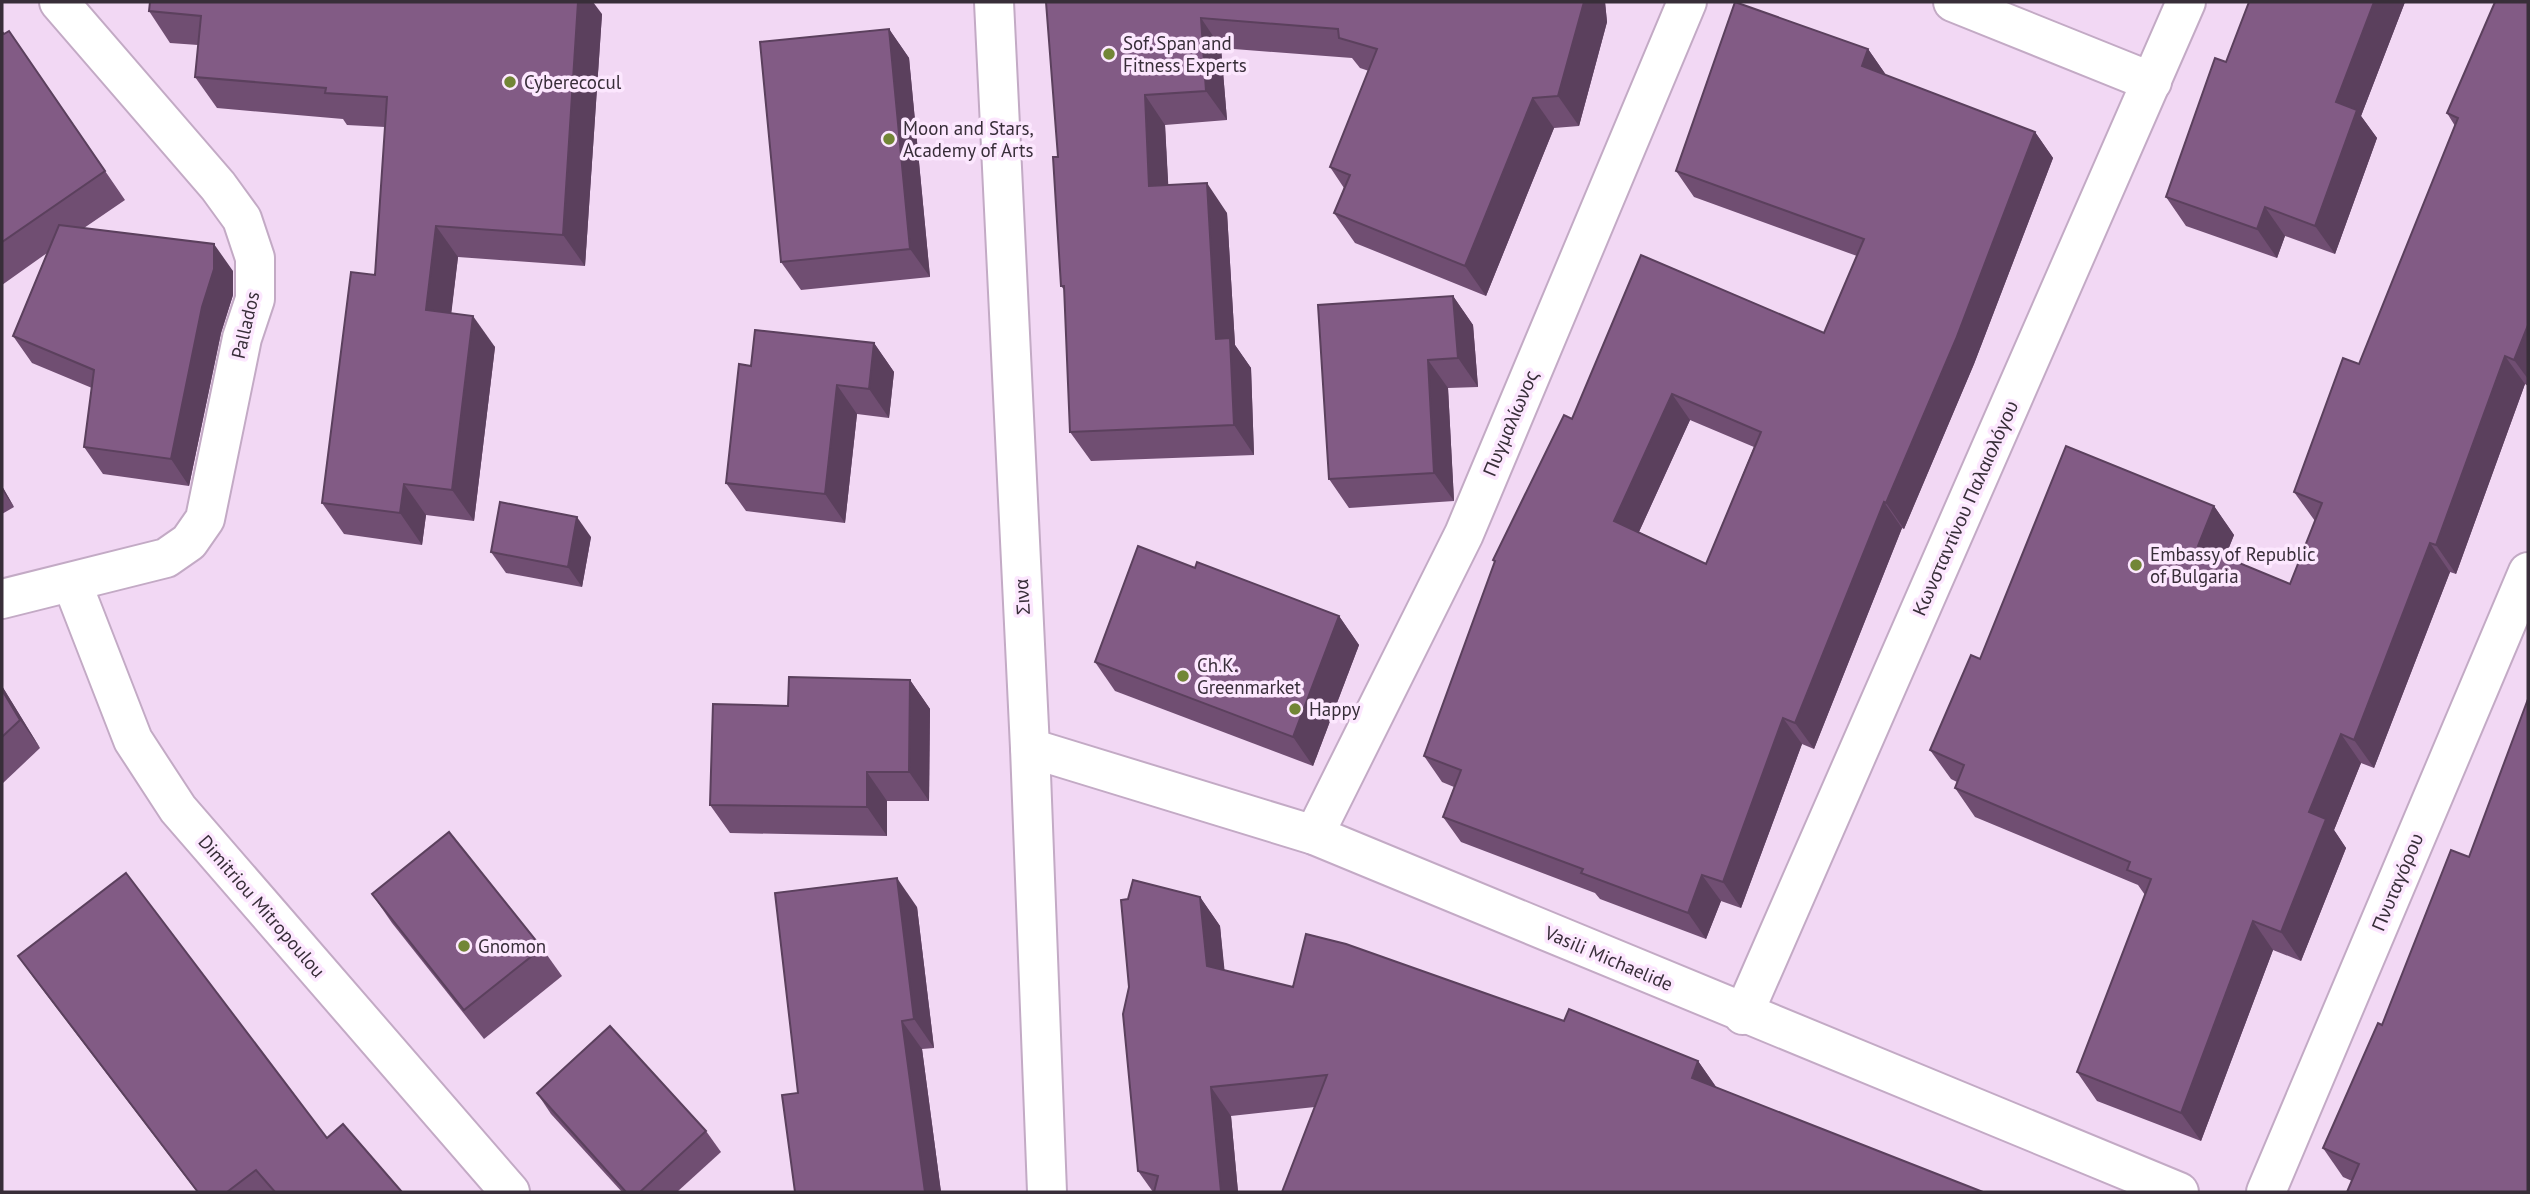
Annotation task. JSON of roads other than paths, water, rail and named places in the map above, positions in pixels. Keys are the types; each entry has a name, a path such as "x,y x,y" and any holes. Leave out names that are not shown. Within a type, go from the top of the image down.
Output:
{"street":[{"name":"Pallados","path":"2,599 166,558 189,542 205,519 242,338 255,299 255,258 242,219 218,186 59,2"},
{"name":"Σινα","path":"994,2 1030,748 1047,1192"},
{"name":"Πυγμαλίωνος","path":"1314,835 1464,534 1687,2"},
{"path":"1953,2 2152,82"},
{"name":"Κωνσταντίνου Παλαιολόγου","path":"1744,1015 2186,2"},
{"name":"Πνυταγόρου","path":"2266,1192 2528,572"},
{"name":"Dimitriou Mitropoulou","path":"72,583 132,740 178,809 510,1192"},
{"name":"Vasili Michaelide","path":"1030,748 1314,835 1744,1015 2179,1192"}],"place":[{"name":"Sof. Span and Fitness Experts","path":"1109,54"},
{"name":"Cyberecocul","path":"510,82"},
{"name":"Moon and Stars, Academy of Arts","path":"889,139"},
{"name":"Embassy of Republic of Bulgaria","path":"2136,565"},
{"name":"Ch.K. Greenmarket","path":"1183,676"},
{"name":"Happy","path":"1295,709"},
{"name":"Gnomon","path":"464,946"}]}
